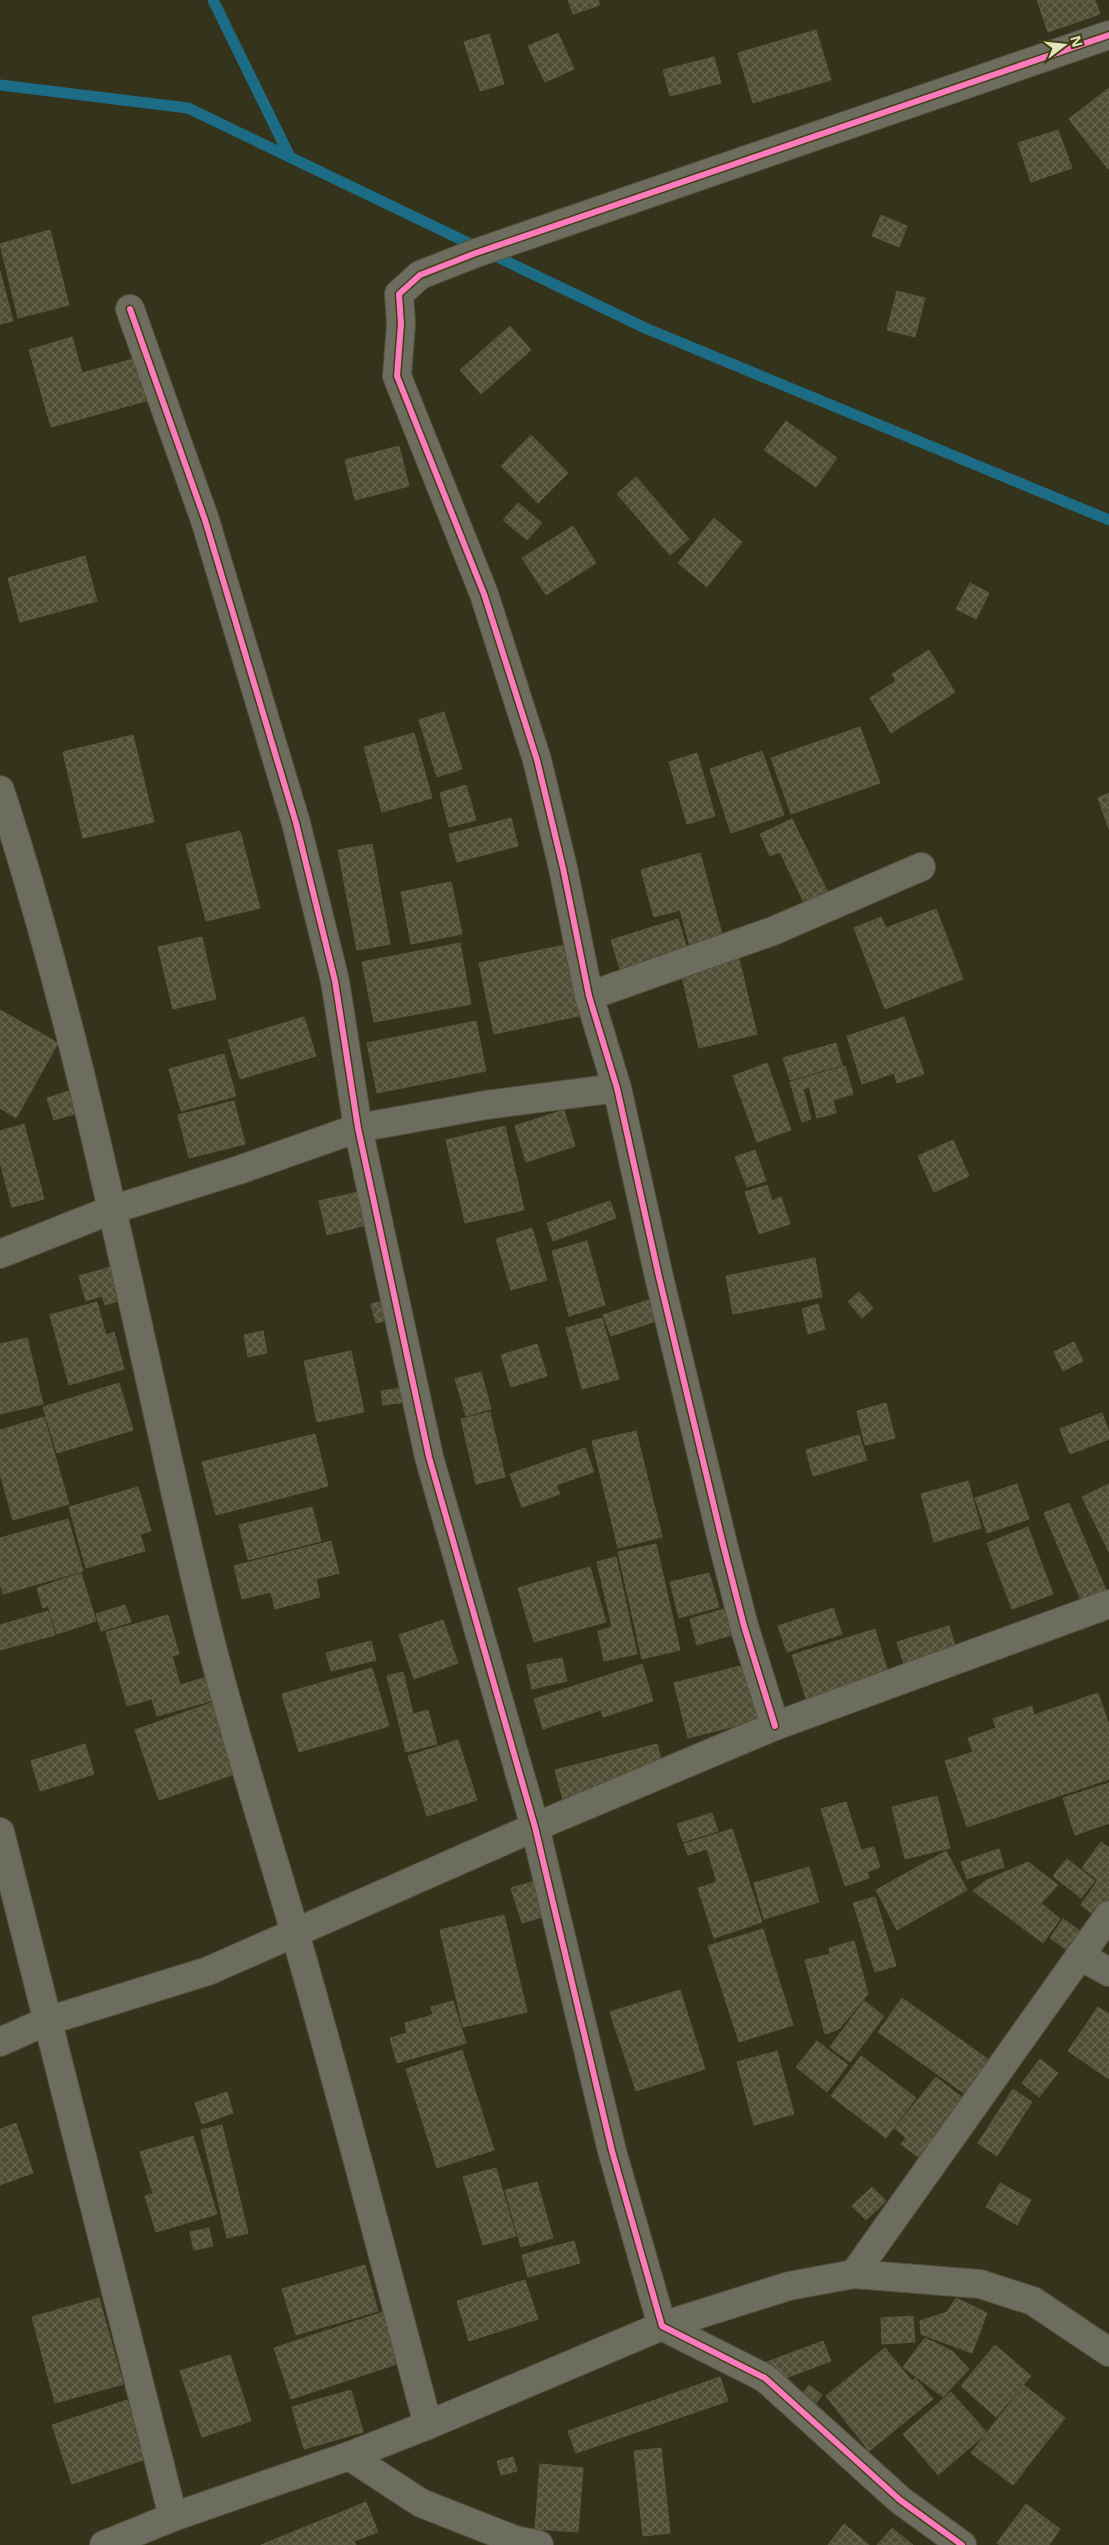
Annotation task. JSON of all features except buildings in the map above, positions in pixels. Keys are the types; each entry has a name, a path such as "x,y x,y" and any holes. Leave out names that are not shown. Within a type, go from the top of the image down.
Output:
{"street":[{"path":"776,1726 744,1626 723,1544 659,1277 617,1088 589,996 563,868 537,760 484,594 397,376 401,324 399,294 420,275 476,253 1109,35"},
{"path":"130,309 205,520 246,664 296,823 335,981 358,1128 429,1457 535,1827 612,2151 662,2326 765,2378 900,2500 962,2545"},
{"path":"0,790 61,999 111,1210 174,1493 222,1690 295,1934 428,2425"},
{"path":"589,996 773,931 921,867"},
{"path":"0,1254 111,1210 239,1170 358,1128 486,1105 617,1088"},
{"path":"0,2042 47,2021 208,1972 535,1827 776,1726 1109,1604"},
{"path":"0,1832 173,2517"},
{"path":"854,2274 1109,1915"},
{"path":"1080,1956 1109,1972"},
{"path":"104,2545 173,2517 349,2456 428,2425 662,2326 789,2286 854,2274 980,2284 1033,2301 1109,2352"},
{"path":"349,2456 421,2503 523,2543"}],"waterway":[{"path":"213,0 290,157"},
{"path":"0,85 188,108 645,328 1109,520"}],"cycle path":[{"path":"775,1726 744,1626 723,1544 659,1277 617,1088 589,996 563,868 537,760 484,594 397,376 401,324 399,294 420,275 476,253 1109,35"},
{"path":"130,309 205,520 296,823 335,981 358,1128 429,1457 535,1827 612,2151 662,2326 765,2378 900,2500 962,2545"}]}
